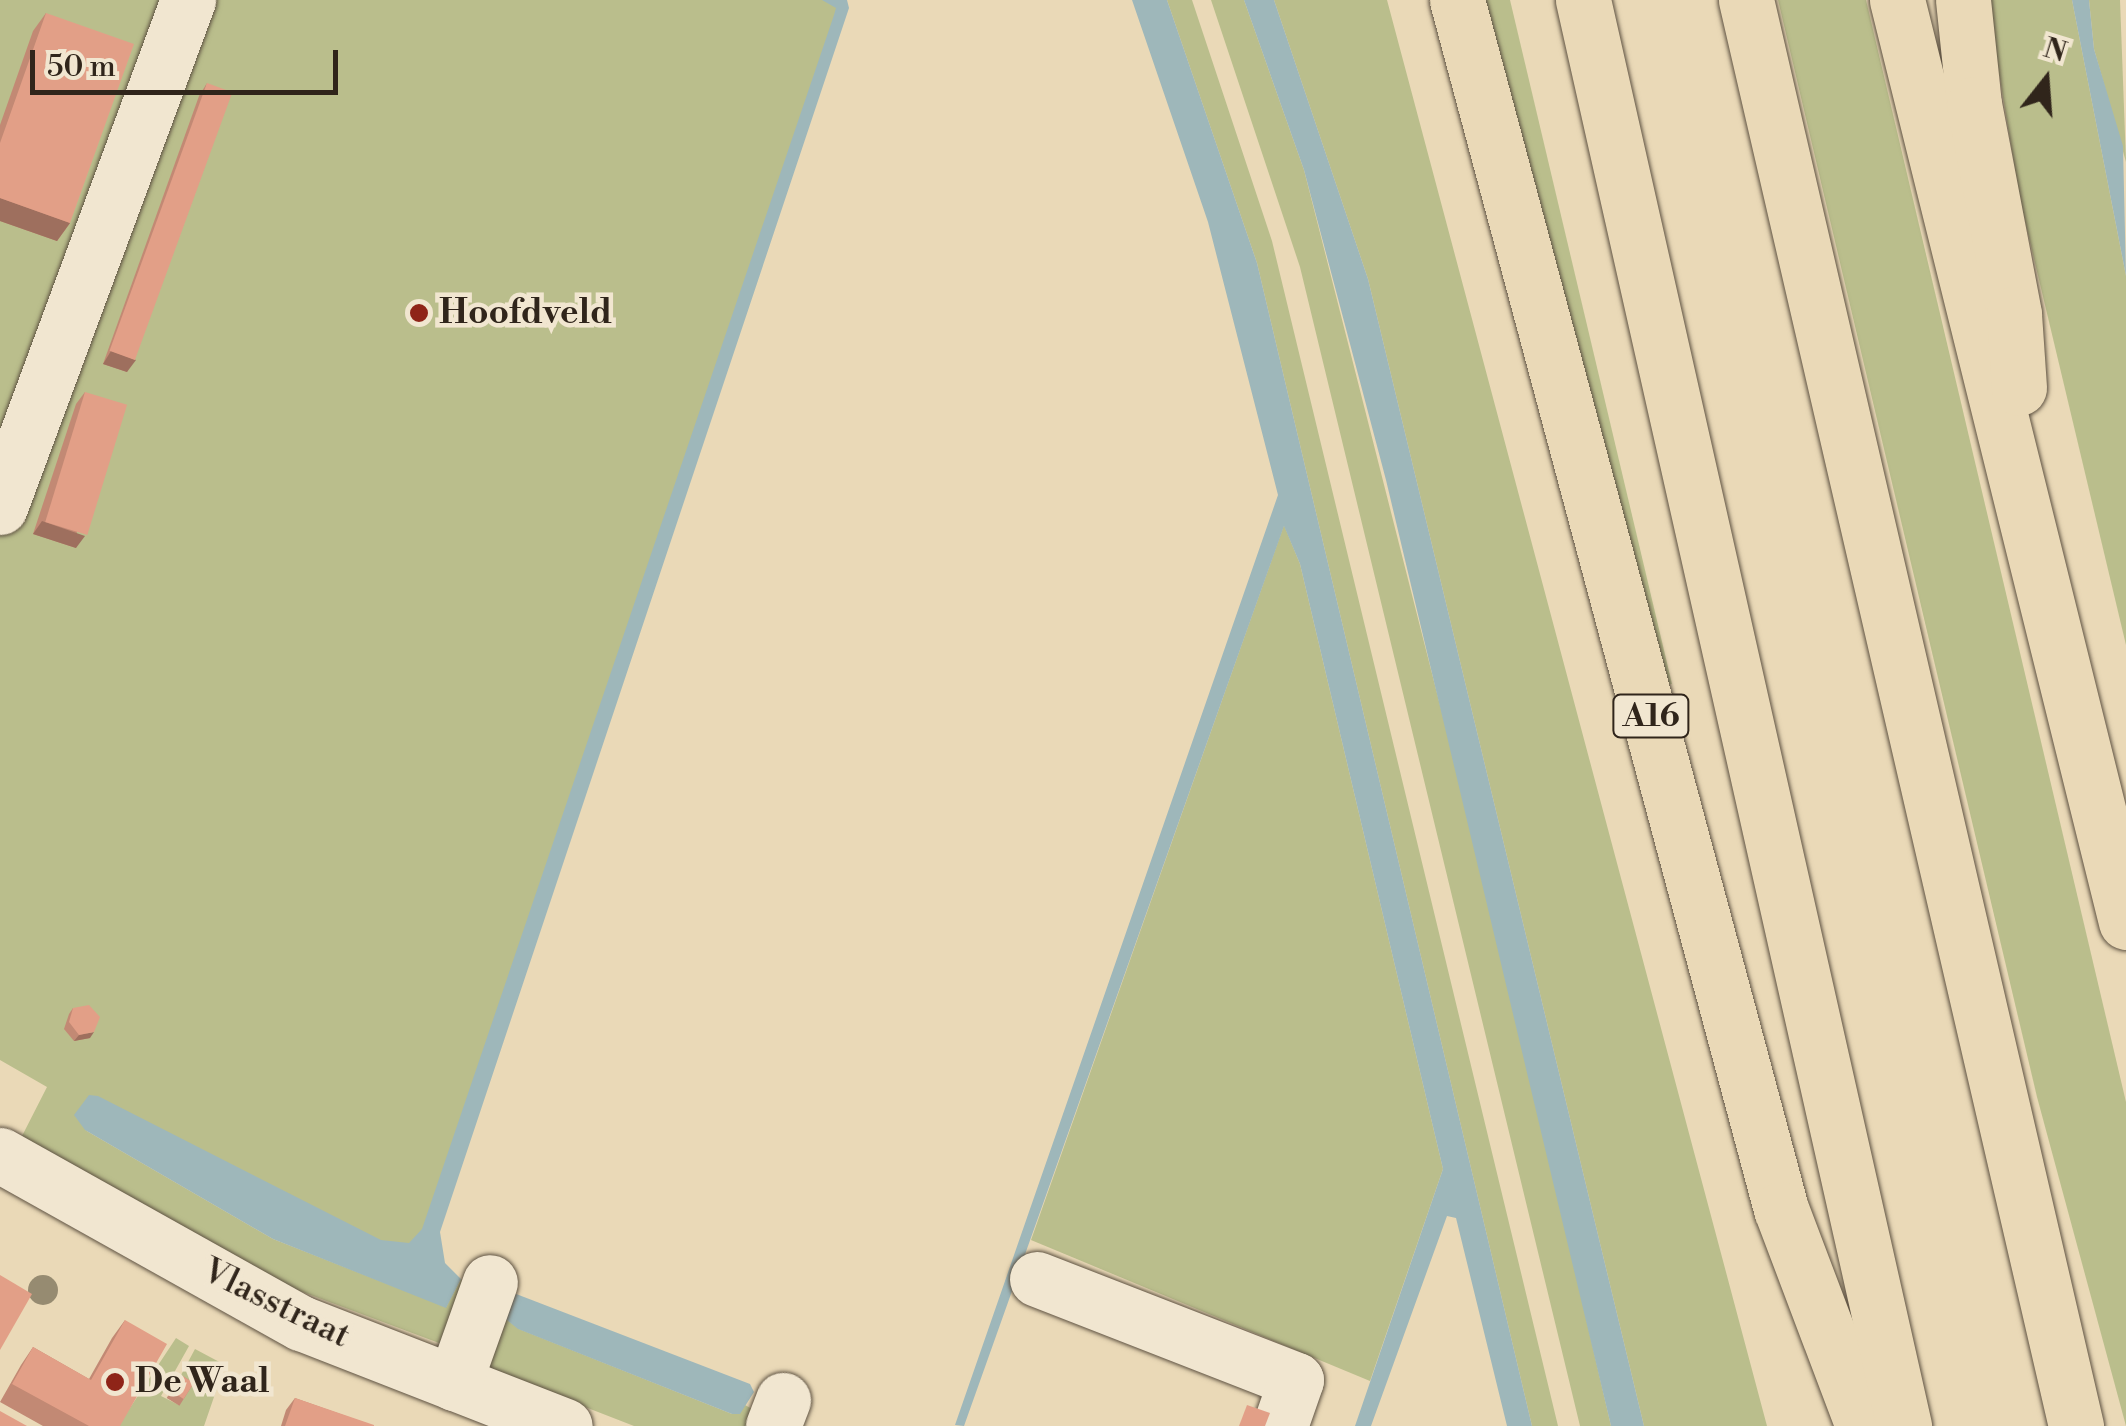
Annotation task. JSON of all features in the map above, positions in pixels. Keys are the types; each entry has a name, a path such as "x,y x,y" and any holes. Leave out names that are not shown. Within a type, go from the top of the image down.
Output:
{"highway":[{"name":"A16","path":"1457,0 1781,1209 1863,1426"},
{"name":"A16","path":"1583,0 1904,1426"},
{"path":"1746,0 2076,1426"},
{"path":"1897,0 2126,922"},
{"path":"1963,0 1974,104 2014,314 2027,521"}],"street":[{"path":"0,506 188,0"},
{"name":"Vlasstraat","path":"0,1154 301,1322 565,1426"},
{"path":"1036,1279 1296,1380 1280,1426"},
{"path":"454,1383 490,1282"}],"green space":[{"path":"0,0 836,0 841,6 416,1267 85,1130 273,1239 446,1307 461,1279 475,1285 447,1346 268,1279 21,1138 47,1087 0,1060"},
{"path":"1167,0 1192,0 1272,241 1558,1426 1532,1426 1257,263"},
{"path":"1211,0 1244,0 1304,170 1486,886 1611,1426 1580,1426 1300,267"},
{"path":"1274,0 1387,0 1767,1426 1644,1426 1368,279"},
{"path":"1484,0 1510,0 1672,684 1664,685"},
{"path":"1778,0 1866,0 2126,1102 2126,1426 2037,1097"},
{"path":"1987,0 2072,0 2126,276 2126,645 2020,200"},
{"path":"2089,0 2120,0 2126,162 2094,49"},
{"path":"1284,525 1300,564 1443,1169 1370,1381 1031,1240"},
{"path":"502,1316 519,1329 732,1414 745,1405 761,1414 756,1426 634,1426 485,1368"},
{"path":"176,1338 189,1346 161,1396 179,1405 180,1377 195,1349 225,1365 204,1426 118,1426"}],"water":[{"path":"822,0 847,0 849,8 440,1232 445,1263 461,1279 446,1308 273,1239 85,1130 74,1115 89,1095 98,1096 381,1240 409,1243 422,1229 834,15 836,8"},
{"path":"1132,0 1167,0 1257,263 1532,1426 1507,1426 1456,1218 1447,1216 1371,1426 1355,1426 1443,1169 1300,564 1284,526 964,1426 955,1425 1278,495 1208,222"},
{"path":"1244,0 1274,0 1368,279 1644,1426 1611,1426 1386,480 1304,170"},
{"path":"2072,0 2089,0 2094,49 2123,146 2126,276"},
{"path":"511,1292 750,1384 754,1392 740,1414 732,1414 518,1329 502,1316"}],"building":[{"path":"46,13 134,44 70,223 0,198 0,143"},
{"path":"207,83 232,92 135,360 110,351"},
{"path":"85,392 127,405 87,535 45,522"},
{"path":"89,1005 100,1017 94,1032 79,1035 69,1022 73,1008"},
{"path":"0,1275 32,1294 0,1350"},
{"name":"De Waal","path":"125,1320 167,1344 120,1426 89,1426 12,1384 33,1347 91,1380"},
{"path":"181,1375 194,1383 184,1399 171,1391"},
{"path":"295,1398 374,1425 374,1426 285,1426"},
{"path":"1247,1405 1270,1413 1265,1426 1239,1426"},
{"path":"0,1411 27,1426 0,1426"}],"place":[{"name":"Hoofdveld","path":"419,313"},
{"name":"De Waal","path":"115,1382"}]}
